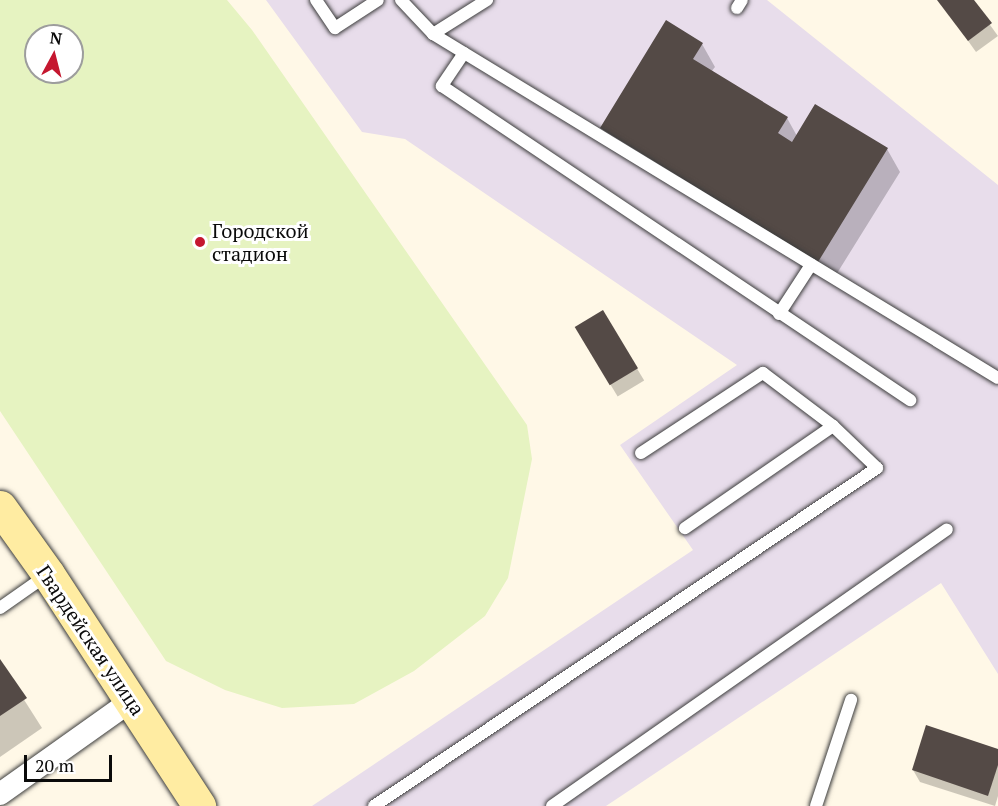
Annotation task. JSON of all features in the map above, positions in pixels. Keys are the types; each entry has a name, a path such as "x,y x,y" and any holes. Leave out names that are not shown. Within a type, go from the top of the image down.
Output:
{"street":[{"name":"Гвардейская улица","path":"0,507 48,574 199,806"},
{"path":"0,794 131,701"}],"lane":[{"path":"316,0 335,28 378,0"},
{"path":"402,0 433,34 998,378"},
{"path":"433,34 487,0"},
{"path":"464,53 442,86 910,400"},
{"path":"779,314 811,265"},
{"path":"374,806 877,468 833,426 763,373 641,453"},
{"path":"685,528 833,426"},
{"path":"552,806 947,529"},
{"path":"0,608 48,574"},
{"path":"816,806 851,700"}],"shaded area":[{"path":"266,0 767,0 998,185 998,674 941,583 606,806 312,806 693,550 620,445 737,365 405,139 362,132"}],"green space":[{"name":"Городской стадион","path":"0,0 227,0 252,30 527,425 532,459 508,578 485,616 414,671 354,704 282,708 225,690 166,661 0,411"}],"building":[{"path":"937,0 974,0 992,23 968,41"},
{"path":"666,20 703,43 693,59 788,117 778,133 792,142 815,104 888,148 818,262 600,128"},
{"path":"603,310 638,368 610,385 575,327"},
{"path":"0,659 27,698 0,716"},
{"path":"926,725 998,749 998,765 988,796 912,770"}],"place":[{"name":"Городской стадион","path":"200,242"}]}
